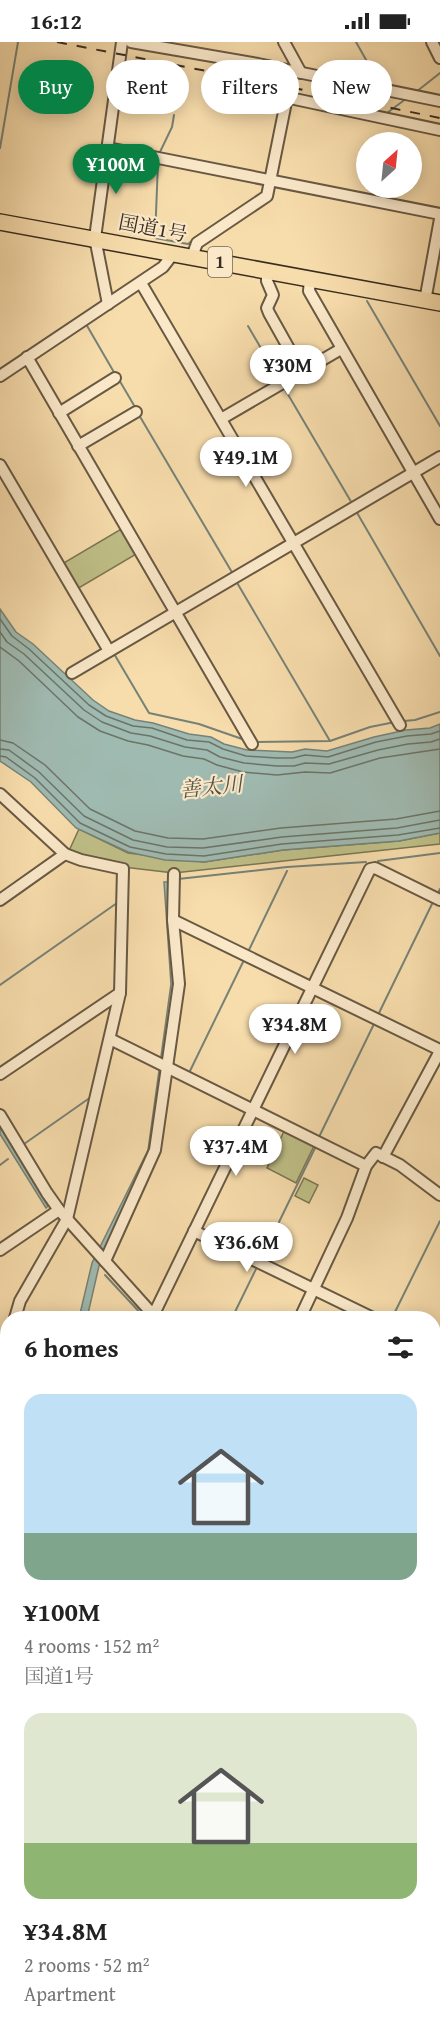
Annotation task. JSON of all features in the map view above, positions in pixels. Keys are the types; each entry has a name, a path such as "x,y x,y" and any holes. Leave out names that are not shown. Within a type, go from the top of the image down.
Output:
{"highway":[{"name":"国道1号","path":"0,222 95,238 435,304"}],"street":[{"path":"108,304 95,238 122,42"},
{"path":"131,42 440,101"},
{"path":"284,42 301,73"},
{"path":"432,42 440,58"},
{"path":"192,257 196,243 267,196 286,102 290,98 440,130"},
{"path":"108,148 440,214"},
{"path":"435,304 440,219"},
{"path":"0,376 141,283 163,267 173,254"},
{"path":"267,271 267,281 273,295 267,308 268,313 302,372"},
{"path":"310,279 309,291 440,519"},
{"path":"141,283 295,542 400,725"},
{"path":"221,419 341,349"},
{"path":"27,357 252,744"},
{"path":"59,412 115,378"},
{"path":"78,446 136,412"},
{"path":"72,673 440,457"},
{"path":"0,465 108,651"},
{"path":"0,794 65,854 81,860 123,869 120,993 67,1219 20,1301 17,1311"},
{"path":"0,900 65,854"},
{"path":"371,856 372,869"},
{"path":"157,1311 252,1110 370,869 375,868 440,900"},
{"path":"105,1262 155,1150 163,1066 179,984 173,920 174,874"},
{"path":"173,920 440,1051 383,1157"},
{"path":"0,1074 120,993"},
{"path":"110,1039 366,1166"},
{"path":"0,1115 46,1193 148,1311"},
{"path":"303,1311 347,1218 366,1166 375,1153 400,1165 440,1195"},
{"path":"0,1250 59,1210"},
{"path":"194,1232 358,1311"}],"green space":[{"path":"123,528 138,553 77,589 62,564"},
{"path":"79,829 128,853 204,862 283,850 399,841 440,833 440,844 174,873 123,867 68,853"},
{"path":"285,1129 315,1144 296,1183 267,1168"},
{"path":"304,1178 318,1185 309,1203 295,1196"}],"water":[{"name":"善太川","path":"0,609 16,632 33,644 93,700 109,711 189,734 211,737 224,744 247,750 327,751 374,737 406,730 430,728 440,724 440,833 399,841 283,850 204,862 165,860 128,852 76,828 31,782 0,761"},
{"path":"164,882 169,882 175,985 152,1150 99,1266 89,1311 81,1311 92,1263 148,1150 171,984"},
{"path":"0,1127 48,1206 46,1208 0,1134"}],"waterway":[{"path":"0,148 18,42"},
{"path":"356,42 366,60"},
{"path":"416,92 440,73"},
{"path":"392,109 407,98"},
{"path":"159,154 172,127 174,115"},
{"path":"158,163 155,238 188,244 193,240"},
{"path":"367,301 440,426"},
{"path":"86,324 115,374"},
{"path":"248,326 280,381"},
{"path":"118,378 135,407"},
{"path":"283,386 353,505"},
{"path":"139,415 233,574"},
{"path":"356,511 440,656"},
{"path":"236,581 330,741"},
{"path":"113,652 149,713 199,724 245,740"},
{"path":"404,721 440,712"},
{"path":"256,742 330,741 370,727 395,722"},
{"path":"378,861 440,853"},
{"path":"178,879 287,867 366,862"},
{"path":"248,952 287,871"},
{"path":"438,893 440,889"},
{"path":"0,985 117,903"},
{"path":"378,1015 432,904"},
{"path":"189,1073 243,962"},
{"path":"319,1137 374,1024"},
{"path":"24,1144 91,1097"},
{"path":"261,1259 316,1146"},
{"path":"0,1165 8,1159"},
{"path":"395,1311 440,1221"},
{"path":"235,1311 256,1269"},
{"path":"105,1275 138,1311"}],"railway":[{"path":"57,42 440,118"}]}
